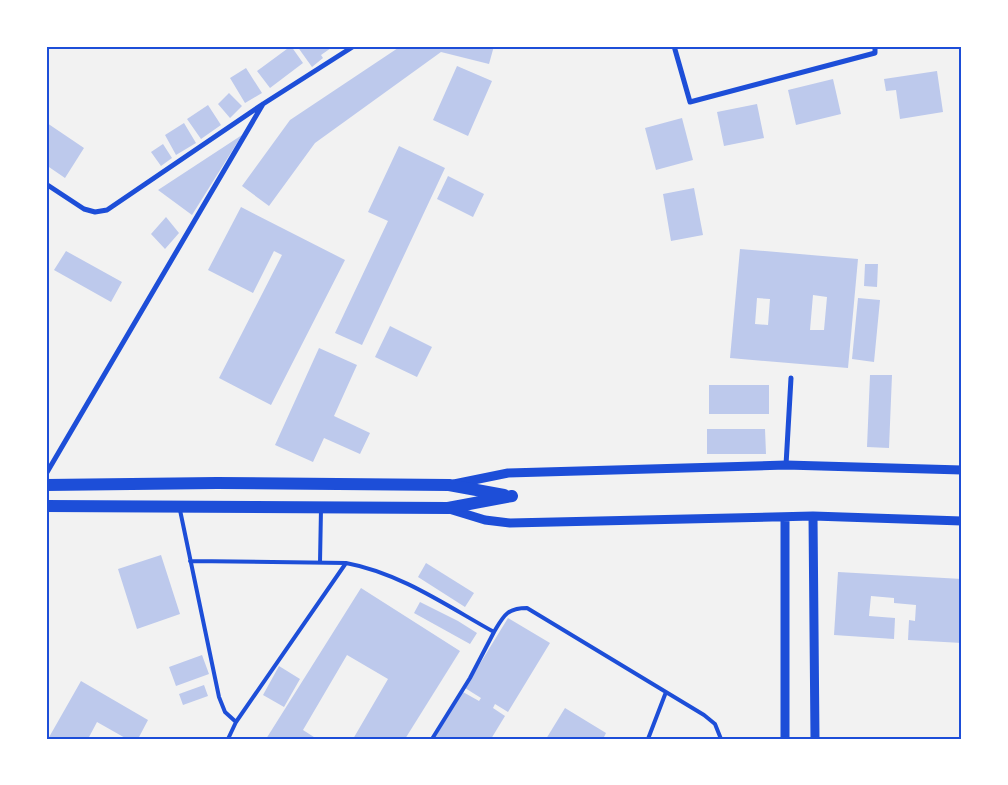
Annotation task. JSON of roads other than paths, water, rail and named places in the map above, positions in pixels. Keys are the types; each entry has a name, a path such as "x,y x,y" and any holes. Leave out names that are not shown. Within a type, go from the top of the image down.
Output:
{"main road":[{"path":"46,485 227,483 449,485 512,496 448,508 46,506"}],"street":[{"path":"46,184 84,209 95,212 107,210 263,104 354,46"},
{"path":"674,46 690,102 876,53 875,46"},
{"path":"46,474 263,104"},
{"path":"786,465 791,378"},
{"path":"449,485 508,473 786,465 962,470"},
{"path":"448,508 485,520 510,523 813,516 962,521"},
{"path":"813,516 815,739"},
{"path":"785,517 785,739"}],"lane":[{"path":"320,562 321,507"},
{"path":"179,508 219,697 225,712 236,722"},
{"path":"190,560 320,562 362,566 411,584 494,632"},
{"path":"228,739 236,722 346,563"},
{"path":"432,739 470,678 505,614 519,608 527,608 704,715 715,724 721,739"},
{"path":"648,739 666,692"}]}
